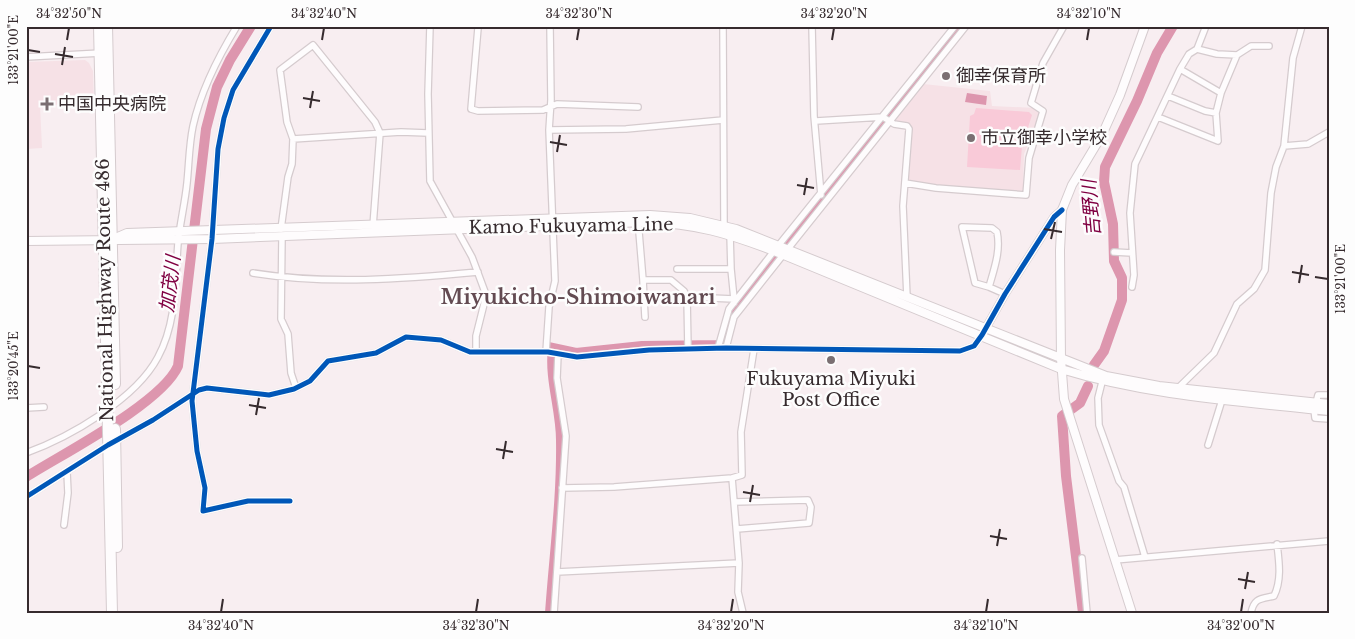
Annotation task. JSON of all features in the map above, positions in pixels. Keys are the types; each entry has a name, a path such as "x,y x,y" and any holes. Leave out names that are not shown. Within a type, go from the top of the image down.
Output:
{"highway":[{"name":"National Highway Route 486","path":"99,26 103,53 112,408 112,613"},
{"name":"National Highway Route 486","path":"103,53 107,26"},
{"name":"National Highway Route 486","path":"112,443 118,613"}],"main road":[{"path":"1132,613 1066,412 1061,359 1062,210 1072,186 1102,134 1120,95 1145,26"},
{"name":"Kamo Fukuyama Line","path":"26,241 108,239 126,233 181,236 690,218 724,226 984,332 1115,379 1315,406 1329,411"},
{"name":"Kamo Fukuyama Line","path":"638,219 685,224 730,234 781,250 906,297 1062,369 1102,382 1157,392 1222,400 1315,406 1329,404"},
{"name":"Kamo Fukuyama Line","path":"282,233 373,226 454,226"}],"street":[{"path":"27,452 45,446 112,408 140,383 158,357 171,323 193,126 208,81 237,26"},
{"path":"271,26 233,90 224,118 218,149 193,393 196,441 205,488 203,511 248,502 290,501"},
{"path":"430,26 428,134 430,181 472,257 485,292 484,304 478,324 476,352"},
{"path":"550,26 549,130 555,281 548,307 552,353 558,378 566,436 554,613"},
{"path":"723,26 725,112 723,120 724,226 730,234 731,269 736,304 726,348"},
{"path":"812,26 819,192 821,195"},
{"path":"718,347 729,310 781,250 886,119 955,26"},
{"path":"736,304 781,250 821,195 966,26"},
{"path":"905,183 936,188 1026,195 1028,158 1043,111 1031,103 1043,63 1064,26"},
{"path":"1132,286 1134,275 1130,213 1132,177 1135,164 1180,69 1189,54 1197,49 1206,26"},
{"path":"1178,388 1214,353 1237,304 1254,289 1265,270 1273,184 1276,167 1284,146 1293,58 1302,26"},
{"path":"478,28 471,109 478,111 544,110 557,104 638,107"},
{"path":"296,388 291,373 288,334 281,319 282,233 288,177 292,164 293,139 288,122 280,70 313,45 375,122 380,133 373,226"},
{"path":"1158,117 1218,141 1216,113 1221,92 1237,55 1251,46 1269,46"},
{"path":"1197,49 1217,54 1237,55"},
{"path":"26,57 103,53"},
{"path":"1180,69 1221,92"},
{"path":"1168,96 1205,111 1216,113"},
{"path":"816,121 886,119 907,126 909,129 903,206 906,297"},
{"path":"549,130 626,129 723,120"},
{"path":"293,139 380,133 428,134"},
{"path":"1284,146 1308,144 1328,133"},
{"path":"26,497 112,443 153,420 193,393 207,388 260,396 296,388 310,381 328,361 376,353 406,337 441,340 470,352 552,353 577,357 688,347 960,351 974,346 1054,218 1062,210"},
{"path":"638,219 645,317"},
{"path":"989,287 996,263 999,241 997,232 992,228 962,227 975,283 1005,294"},
{"path":"1114,252 1132,253"},
{"path":"677,269 731,269"},
{"path":"253,272 282,277 332,279 411,278 478,272"},
{"path":"643,280 671,280 684,291 687,297 688,347"},
{"path":"687,297 736,304"},
{"path":"562,488 614,487 732,478 742,475 741,432 754,349"},
{"path":"1102,382 1098,409 1101,433 1119,481 1124,487 1145,556"},
{"path":"1329,395 1318,395 1315,406 1315,418 1329,419"},
{"path":"1208,445 1222,400"},
{"path":"26,408 44,407"},
{"path":"64,525 68,493 67,472"},
{"path":"732,478 739,564 738,592 743,613"},
{"path":"734,502 808,500 811,507 809,522 737,529"},
{"path":"1115,560 1277,544 1329,541"},
{"path":"1252,613 1253,603 1258,598 1274,596 1276,591 1280,575 1277,544"},
{"path":"1082,558 1087,613"},
{"path":"557,572 739,564"}],"shaded area":[{"name":"中国中央病院","path":"85,60 93,71 94,104 40,105 42,148 26,149 26,62"},
{"name":"市立御幸小学校","path":"923,84 990,91 992,106 1036,108 1041,113 1024,154 1023,189 1020,194 910,183 908,180 912,131 909,124 894,121"},
{"path":"967,93 987,96 986,105 965,102"},
{"path":"976,108 1029,112 1032,115 1022,146 1020,170 967,167 970,116 974,114"}],"waterway":[{"name":"加茂川","path":"26,477 133,411 153,396 178,366 206,129 217,87 230,60 251,26"},
{"path":"548,347 576,353 642,346 721,345 735,307 962,26"},
{"name":"吉野川","path":"1094,365 1104,351 1122,300 1122,278 1114,261 1113,224 1104,182 1105,167 1137,101 1157,53 1173,26"},
{"path":"550,613 561,461 560,428 552,360 553,348"},
{"name":"吉野川","path":"1083,613 1066,476 1062,416 1080,403 1088,386"}],"cycle path":[{"path":"271,26 233,90 224,118 218,149 212,239 192,401 197,451 205,488 203,511 248,501 290,501"},
{"path":"26,497 199,390 207,388 269,395 294,389 310,381 328,361 376,353 406,337 441,340 470,352 548,352 577,357 649,350 726,348 960,351 974,346 982,335 1005,294 1054,217 1062,210"}],"place":[{"name":"御幸保育所","path":"946,76"},
{"name":"中国中央病院","path":"47,104"},
{"name":"市立御幸小学校","path":"971,138"},
{"name":"Fukuyama Miyuki Post Office","path":"831,360"}],"district":[{"name":"Miyukicho-Shimoiwanari","path":"578,297"}]}
